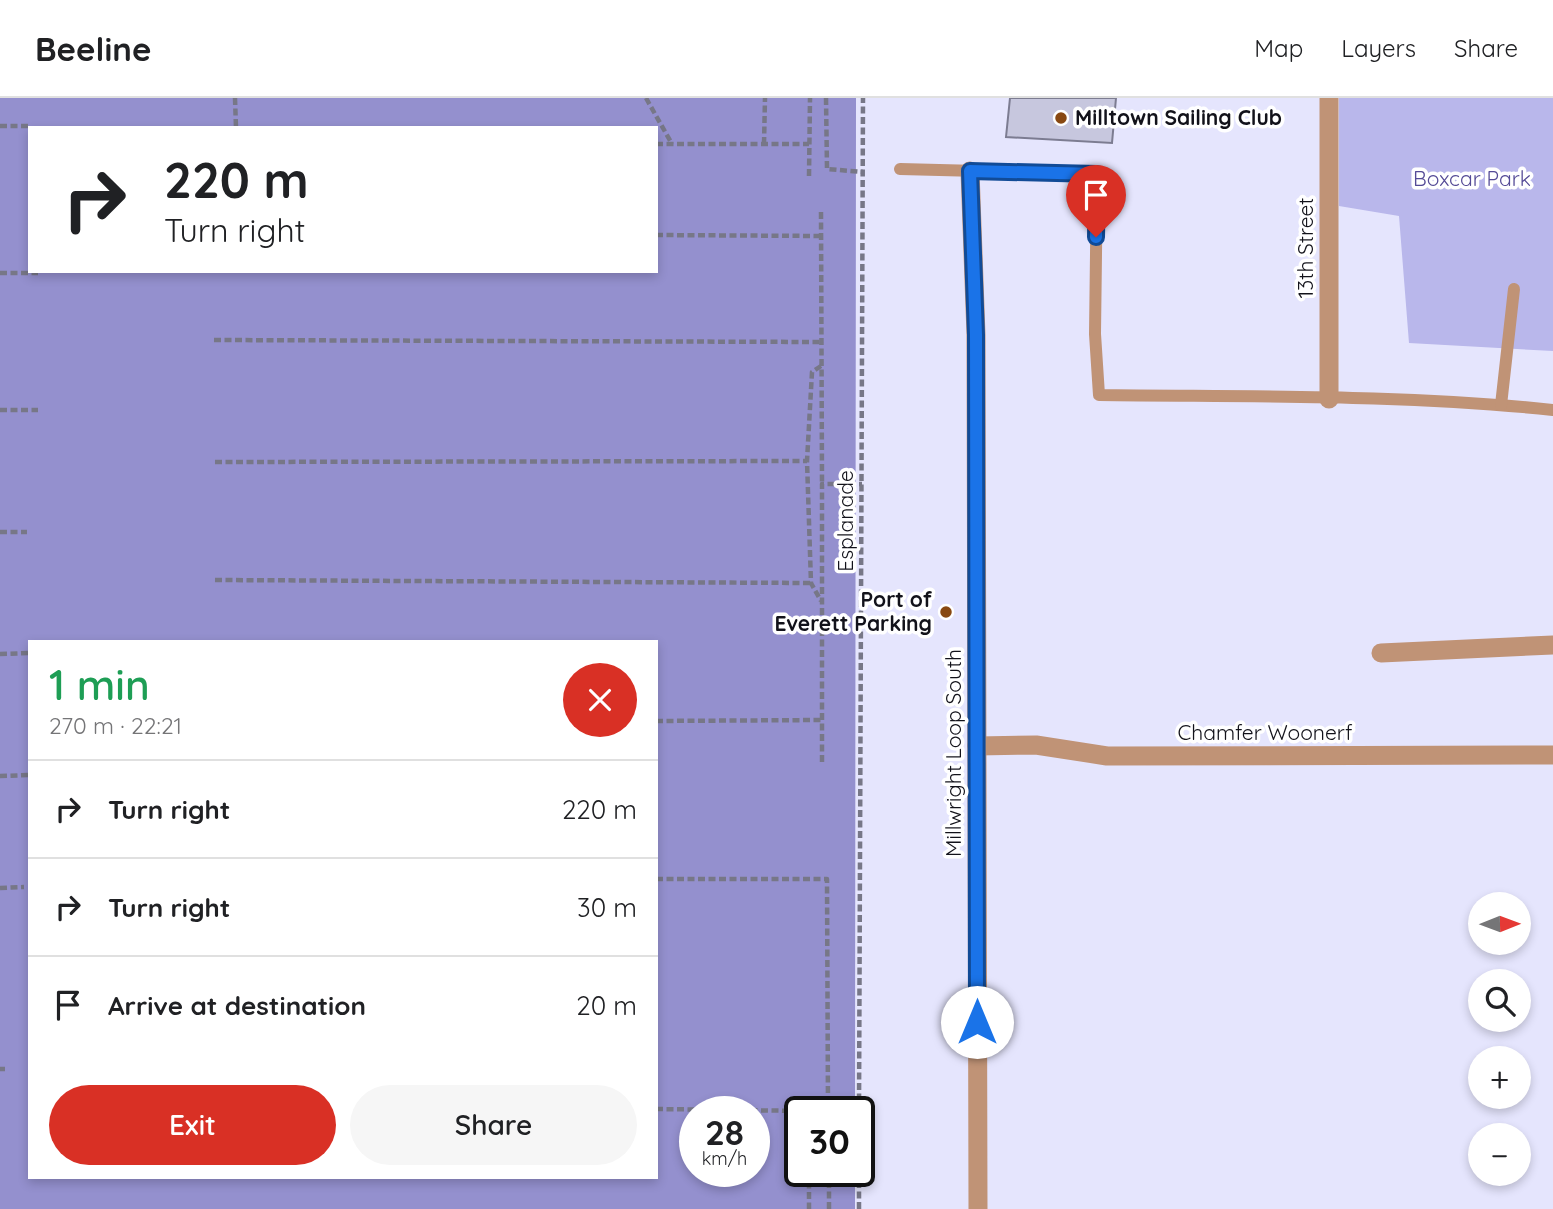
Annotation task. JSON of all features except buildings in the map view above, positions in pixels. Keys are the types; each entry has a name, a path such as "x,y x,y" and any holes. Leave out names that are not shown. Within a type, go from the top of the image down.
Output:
{"street":[{"name":"13th Street","path":"1329,98 1329,399"},
{"name":"Millwright Loop South","path":"970,171 976,335 978,1209"},
{"path":"1381,653 1553,645"},
{"name":"Chamfer Woonerf","path":"977,746 1036,745 1107,756 1553,755"}],"lane":[{"path":"900,169 1097,174 1095,334 1099,395 1329,399 1501,405 1553,410"},
{"path":"1501,405 1514,289"}],"path":[{"path":"235,98 236,126"},
{"path":"646,98 672,144"},
{"path":"764,144 765,98"},
{"path":"808,176 810,98"},
{"path":"826,98 827,169 863,172"},
{"name":"Esplanade","path":"859,1096 863,98"},
{"path":"0,126 30,126"},
{"path":"658,144 809,144"},
{"path":"821,212 822,762"},
{"path":"658,235 821,236"},
{"path":"0,273 38,273"},
{"path":"214,340 822,342"},
{"path":"821,365 811,372 807,461 811,583 822,602"},
{"path":"0,410 38,410"},
{"path":"215,462 807,461"},
{"path":"822,484 862,484"},
{"path":"0,532 27,532"},
{"path":"215,580 811,583"},
{"path":"0,654 28,653"},
{"path":"658,721 822,720"},
{"path":"0,776 28,775"},
{"path":"658,879 827,879 828,1096"},
{"path":"0,888 24,887"},
{"path":"658,1110 784,1111"},
{"path":"809,1187 809,1209"},
{"path":"829,1187 829,1209"},
{"path":"859,1187 859,1209"}],"green space":[{"name":"Boxcar Park","path":"1339,98 1553,98 1553,351 1409,343 1399,216 1339,206"}],"shaded area":[{"path":"0,98 856,98 855,1096 784,1096 784,1187 855,1187 855,1209 0,1209"}],"place":[{"name":"Milltown Sailing Club","path":"1061,118"},
{"name":"Port of Everett Parking","path":"946,612"}],"route":[{"path":"977,1022 976,335 970,171 1097,174 1096,237"}]}
